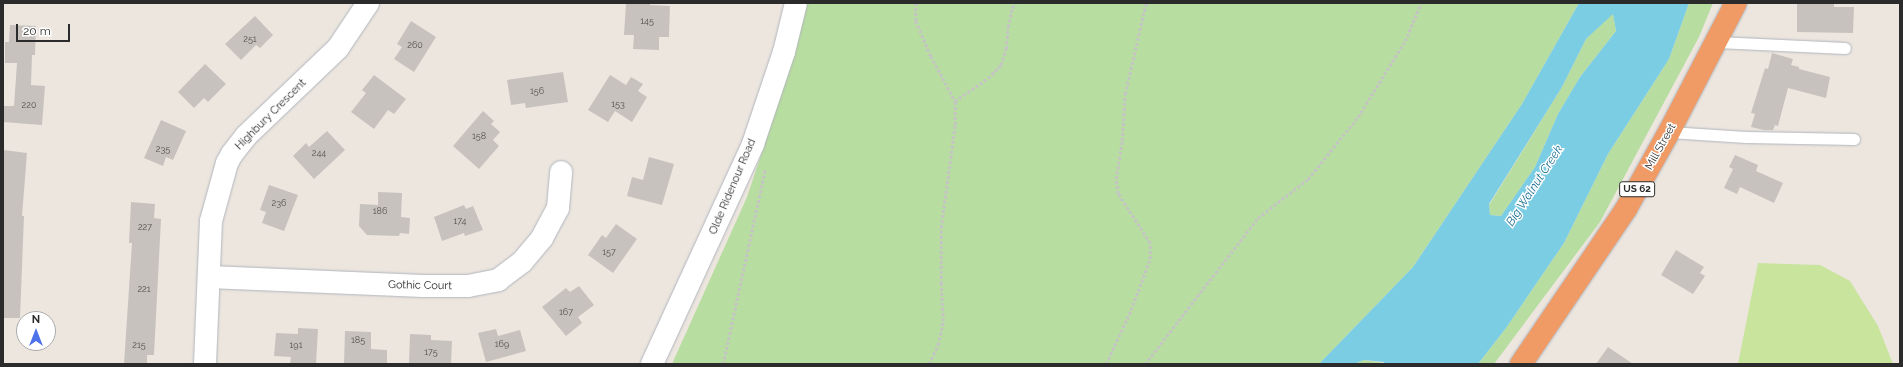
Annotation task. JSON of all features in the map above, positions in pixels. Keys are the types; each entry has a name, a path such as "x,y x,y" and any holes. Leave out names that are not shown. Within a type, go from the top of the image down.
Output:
{"highway":[{"name":"Mill Street","path":"1520,364 1626,209 1669,132 1736,3"}],"street":[{"name":"Highbury Crescent","path":"205,364 211,221 227,163 246,136 338,48 368,3"},
{"name":"Olde Ridenour Road","path":"652,364 753,144 784,52 796,3"},
{"name":"Gothic Court","path":"209,277 404,286 468,286 498,280 522,262 542,238 558,208 561,172"}],"lane":[{"path":"1716,42 1845,48"},
{"path":"1669,132 1746,137 1854,139"}],"path":[{"path":"916,3 916,21 931,56 956,101 956,125 941,228 941,284 943,321 938,345 929,364"},
{"path":"956,101 988,78 1001,65 1006,49 1008,27 1012,8 1016,3"},
{"path":"1106,364 1131,310 1150,259 1150,243 1118,194 1116,179 1122,141 1126,88 1146,3"},
{"path":"1145,364 1258,218 1308,179 1358,117 1405,41 1420,3"},
{"path":"723,364 754,216 767,163"}],"green space":[{"path":"805,3 1579,3 1522,104 1413,267 1319,364 672,364 747,197 785,83"},
{"path":"1689,3 1713,3 1699,37 1600,222 1494,364 1478,364 1506,328 1564,243 1608,154 1669,59"},
{"path":"1613,13 1616,31 1580,77 1558,114 1535,167 1501,216 1490,215 1489,205 1562,87 1586,39"},
{"path":"1758,263 1820,265 1850,281 1878,326 1893,364 1738,364"},
{"path":"1364,360 1384,363 1354,364"}],"water":[{"name":"Big Walnut Creek","path":"1579,3 1689,3 1669,59 1608,154 1564,243 1506,328 1478,364 1383,364 1384,362 1364,360 1354,364 1319,364 1413,267 1522,104","holes":["1613,14 1616,31 1580,77 1558,114 1535,167 1501,216 1490,215 1489,204 1562,87 1586,39"]}],"building":[{"path":"626,3 650,3 650,5 670,6 669,37 659,37 659,50 633,49 634,35 624,35"},
{"path":"1797,3 1834,4 1834,7 1854,7 1853,33 1797,32"},
{"path":"255,16 273,35 260,48 256,45 241,60 225,44"},
{"path":"411,21 436,37 414,72 394,59 402,47 397,44"},
{"path":"10,25 36,26 35,55 32,55 31,85 45,86 42,125 3,122 3,106 14,106 17,63 5,63 5,42 9,42"},
{"path":"1772,53 1793,59 1791,65 1799,67 1799,69 1830,77 1826,98 1788,88 1778,126 1775,125 1773,130 1764,130 1751,127 1755,114 1751,113 1765,68 1768,69"},
{"path":"205,64 226,84 208,102 204,98 194,108 178,92"},
{"path":"563,72 568,102 526,108 525,103 511,105 507,80"},
{"path":"374,75 406,99 394,114 388,110 374,129 351,112 366,93 362,90"},
{"path":"610,75 626,85 631,77 643,84 638,91 647,97 632,122 615,111 608,122 588,110"},
{"path":"483,111 494,121 491,124 500,132 493,140 499,146 479,169 453,146"},
{"path":"161,120 186,131 173,160 166,157 163,166 144,158"},
{"path":"327,131 345,150 314,179 293,156 306,143 309,147"},
{"path":"3,150 27,153 22,216 24,216 20,311 16,311 16,318 3,318"},
{"path":"1735,155 1758,165 1756,171 1783,183 1774,203 1740,187 1737,194 1724,188 1733,169 1729,167"},
{"path":"649,157 674,164 662,205 627,196 632,177 643,180"},
{"path":"269,185 298,195 284,231 262,223 266,212 260,210"},
{"path":"378,192 402,193 401,217 410,218 409,234 400,233 399,236 367,235 359,226 360,204 378,205"},
{"path":"131,202 155,204 154,218 161,219 154,355 147,355 147,364 124,364 132,243 129,243"},
{"path":"464,205 466,209 473,206 483,230 465,236 464,233 442,241 434,217"},
{"path":"616,224 637,239 613,273 588,255 602,235 606,238"},
{"path":"1676,250 1704,267 1700,273 1705,276 1693,294 1661,275"},
{"path":"579,286 594,305 578,317 582,323 566,336 542,307 566,288 570,292"},
{"path":"298,328 318,329 316,364 290,364 291,357 274,356 276,333 298,334"},
{"path":"496,329 498,336 520,330 526,351 486,362 478,333"},
{"path":"345,331 371,332 371,349 387,350 387,364 344,364"},
{"path":"410,334 431,335 431,340 452,341 451,364 409,364"},
{"path":"1608,347 1633,364 1596,364"}]}
